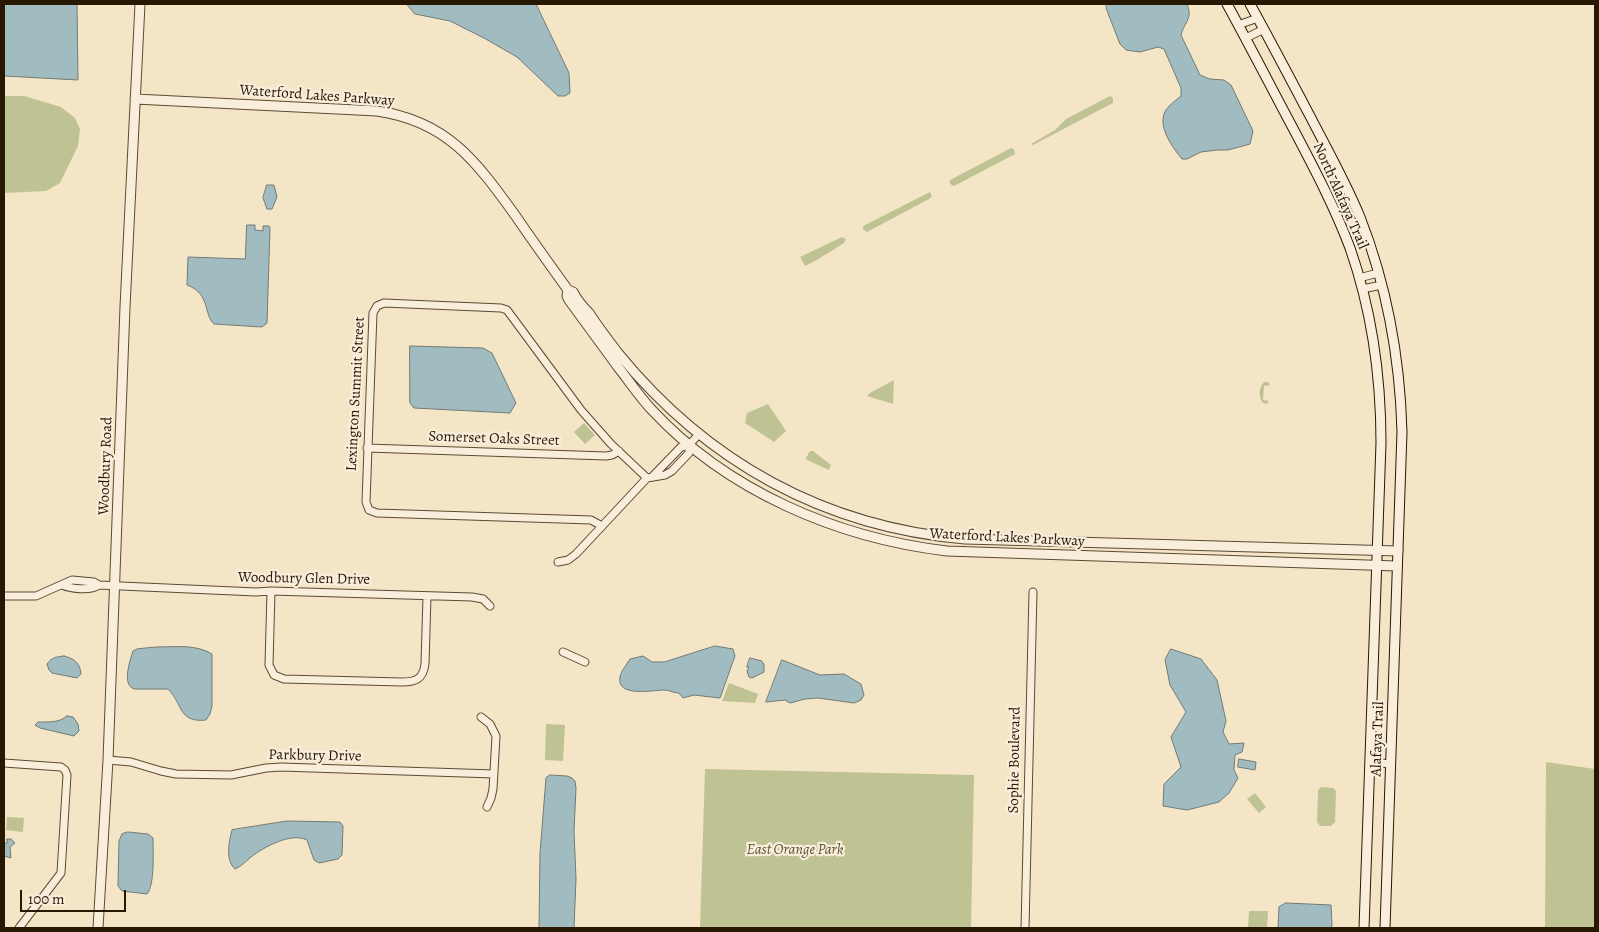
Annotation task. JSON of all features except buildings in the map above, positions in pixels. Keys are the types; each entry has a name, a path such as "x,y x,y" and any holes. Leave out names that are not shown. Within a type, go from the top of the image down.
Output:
{"street":[{"name":"Woodbury Road","path":"98,928 108,760 125,312 140,4"},
{"name":"North Alafaya Trail","path":"1227,4 1328,197 1350,250 1362,289 1373,340 1380,395 1381,443 1377,565"},
{"name":"North Alafaya Trail","path":"1250,4 1348,191 1360,217 1382,285 1394,338 1401,408 1402,449 1398,551"},
{"path":"1238,24 1258,18"},
{"path":"1246,38 1264,29"},
{"name":"Waterford Lakes Parkway","path":"135,99 377,111 402,116 425,125 454,142 476,164 495,187 568,290 573,292 611,343 642,380 699,434 734,460 773,483 808,500 857,519 907,531 965,539 1398,551"},
{"path":"1359,278 1378,273"},
{"path":"1362,289 1382,285"},
{"name":"Waterford Lakes Parkway","path":"568,290 566,296 642,399 660,419 690,445 724,470 774,500 852,532 896,543 947,551 1397,566"},
{"name":"Lexington Summit Street","path":"602,526 591,520 373,513 368,508 366,502 367,448 373,312 377,306 384,303 501,308 507,310 571,398 619,451 650,478"},
{"path":"558,562 568,560 576,554 650,478 665,475 672,471 689,453 690,445 699,434"},
{"name":"Somerset Oaks Street","path":"367,448 606,456 619,451"},
{"path":"852,532 857,519"},
{"path":"1162,559 1173,553 1231,555 1247,547"},
{"name":"Alafaya Trail","path":"1385,928 1398,551"},
{"name":"Alafaya Trail","path":"1364,928 1377,565"},
{"name":"Woodbury Glen Drive","path":"4,596 36,596 72,580 94,582 99,585 115,587 478,598 483,599 490,606"},
{"path":"271,591 269,665 274,675 284,679 402,682 417,680 423,674 425,664 427,596"},
{"name":"Sophie Boulevard","path":"1025,928 1033,592"},
{"path":"563,652 586,662"},
{"path":"481,717 490,724 495,732 493,794 487,806"},
{"name":"Parkbury Drive","path":"108,760 131,762 161,772 176,774 231,775 281,767 494,774"},
{"path":"1370,762 1390,764"},
{"path":"4,763 61,767 65,770 66,775 61,873 19,928"}],"green space":[{"path":"4,96 24,96 61,107 75,118 80,129 78,146 60,183 46,191 4,193"},
{"path":"1110,96 1113,98 1113,103 1033,145 1031,144 1055,130 1066,119"},
{"path":"1011,148 1014,149 1015,154 954,186 950,184 950,180"},
{"path":"930,192 932,196 929,199 867,232 863,229 863,226"},
{"path":"842,237 846,239 844,243 805,266 800,257"},
{"path":"894,380 893,404 867,396 870,393"},
{"path":"1264,382 1268,382 1270,385 1264,386 1263,400 1269,401 1267,404 1261,401 1260,395"},
{"path":"768,404 786,431 774,442 745,423 747,413"},
{"path":"584,423 595,435 585,444 574,432"},
{"path":"810,451 813,451 831,465 829,470 807,460 806,458"},
{"path":"729,683 758,694 755,703 722,701"},
{"path":"546,724 565,725 563,761 545,760"},
{"path":"1546,762 1595,769 1595,928 1545,928"},
{"name":"East Orange Park","path":"705,769 974,775 971,928 700,928"},
{"path":"1321,787 1333,788 1336,791 1335,822 1331,826 1320,826 1317,822 1318,790"},
{"path":"1255,793 1266,807 1259,813 1247,799"},
{"path":"7,817 24,818 23,832 6,830"},
{"path":"1249,911 1268,911 1267,928 1248,928"}],"water":[{"path":"4,4 77,4 78,80 4,76"},
{"path":"407,4 536,4 569,73 570,93 565,96 558,96 517,57 450,21 415,14"},
{"path":"1107,4 1187,4 1189,17 1181,35 1200,75 1210,79 1224,80 1231,85 1253,131 1250,144 1228,150 1201,152 1187,159 1182,159 1171,144 1163,126 1165,111 1181,96 1181,88 1164,49 1158,47 1140,52 1126,50 1120,44 1106,8"},
{"path":"267,185 274,185 277,197 272,209 267,209 263,198"},
{"path":"247,225 255,225 255,230 263,231 263,226 269,226 270,228 267,323 262,327 214,324 200,293 187,285 188,257 245,259"},
{"path":"410,346 483,348 492,353 516,403 510,413 414,408 410,403"},
{"path":"715,646 733,649 735,656 720,698 694,695 683,698 679,693 666,690 637,691 624,688 620,684 620,677 630,659 643,656 652,662 664,662"},
{"path":"156,647 192,647 212,654 212,706 206,720 190,719 182,711 168,689 135,689 128,683 127,678 133,651"},
{"path":"1171,649 1201,659 1217,680 1226,721 1223,732 1229,744 1244,743 1242,752 1235,755 1234,770 1238,778 1229,793 1219,802 1187,810 1163,806 1164,784 1181,767 1171,737 1186,712 1170,685 1165,660"},
{"path":"64,656 78,664 81,674 77,678 52,673 49,670 47,664 51,660"},
{"path":"750,658 762,661 764,664 764,672 752,678 749,677 747,671"},
{"path":"782,660 820,675 844,674 861,684 864,695 861,700 854,703 818,698 790,703 785,700 766,702"},
{"path":"67,716 73,717 78,724 79,731 74,736 40,728 35,725 38,722 57,721"},
{"path":"1239,759 1256,762 1255,770 1238,767"},
{"path":"550,775 567,776 575,781 574,831 576,879 574,928 539,928 540,853 546,778"},
{"path":"287,821 340,822 343,826 342,855 338,859 319,863 314,860 307,840 293,838 270,845 235,869 229,856 232,830"},
{"path":"128,832 148,834 153,838 152,875 150,890 147,894 122,891 118,886 119,841 122,834"},
{"path":"7,839 11,839 15,843 10,847 11,858 4,856 4,843 7,843"},
{"path":"1286,903 1331,905 1331,928 1278,928 1279,907"}]}
